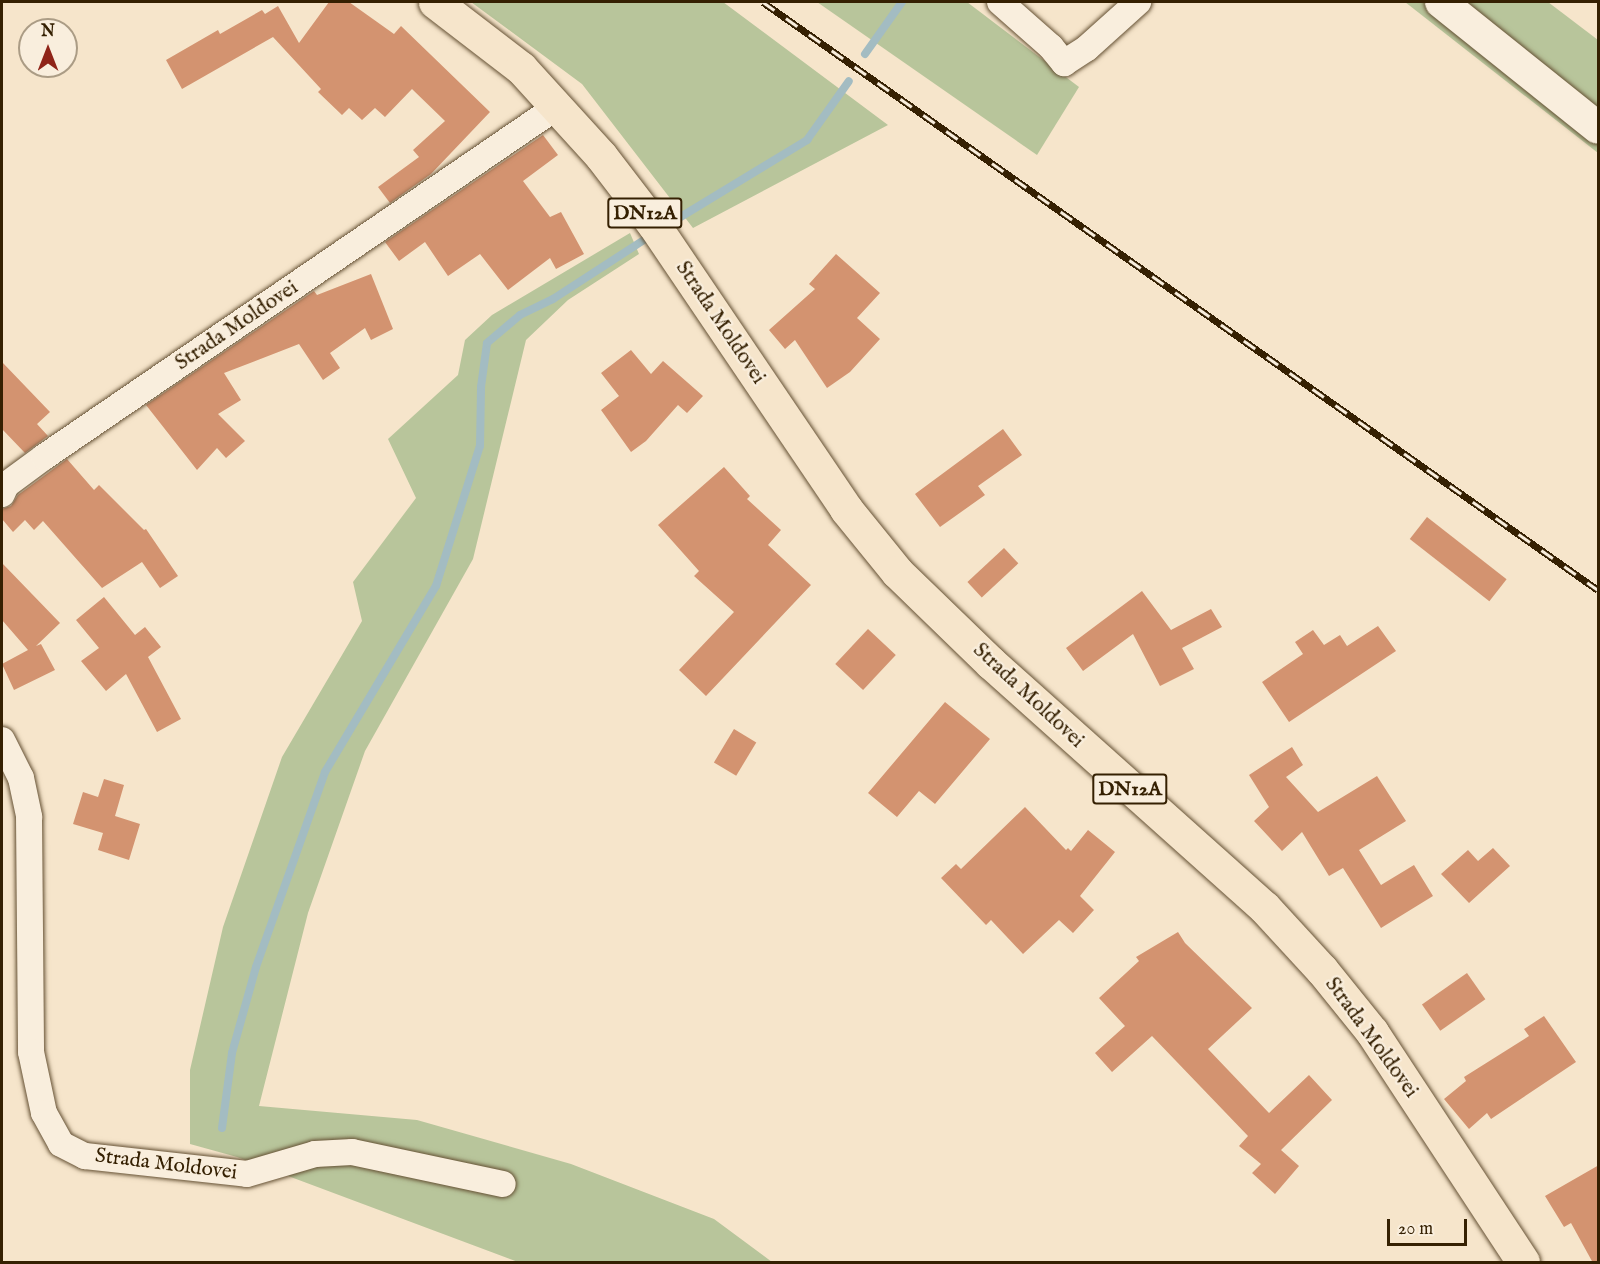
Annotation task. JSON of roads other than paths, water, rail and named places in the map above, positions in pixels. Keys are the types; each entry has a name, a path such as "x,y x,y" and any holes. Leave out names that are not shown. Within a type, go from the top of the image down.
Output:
{"main road":[{"name":"Strada Moldovei","path":"435,2 521,68 558,106 654,225 846,509 897,572 1000,671 1264,907 1322,970 1372,1032 1523,1263"}],"street":[{"path":"1000,2 1051,47 1064,63 1087,48 1138,2"},
{"path":"1441,2 1599,128"},
{"name":"Strada Moldovei","path":"3,484 558,106"},
{"name":"Strada Moldovei","path":"2,740 21,778 29,817 31,1052 44,1113 61,1144 85,1156 247,1174 315,1154 352,1152 503,1184"}],"waterway":[{"path":"865,54 902,2"},
{"path":"669,224 807,140 849,81"},
{"path":"222,1128 232,1053 256,967 325,772 436,586 480,446 481,387 487,343 520,315 553,299 647,238"}],"railway":[{"path":"763,2 1598,590"}]}
